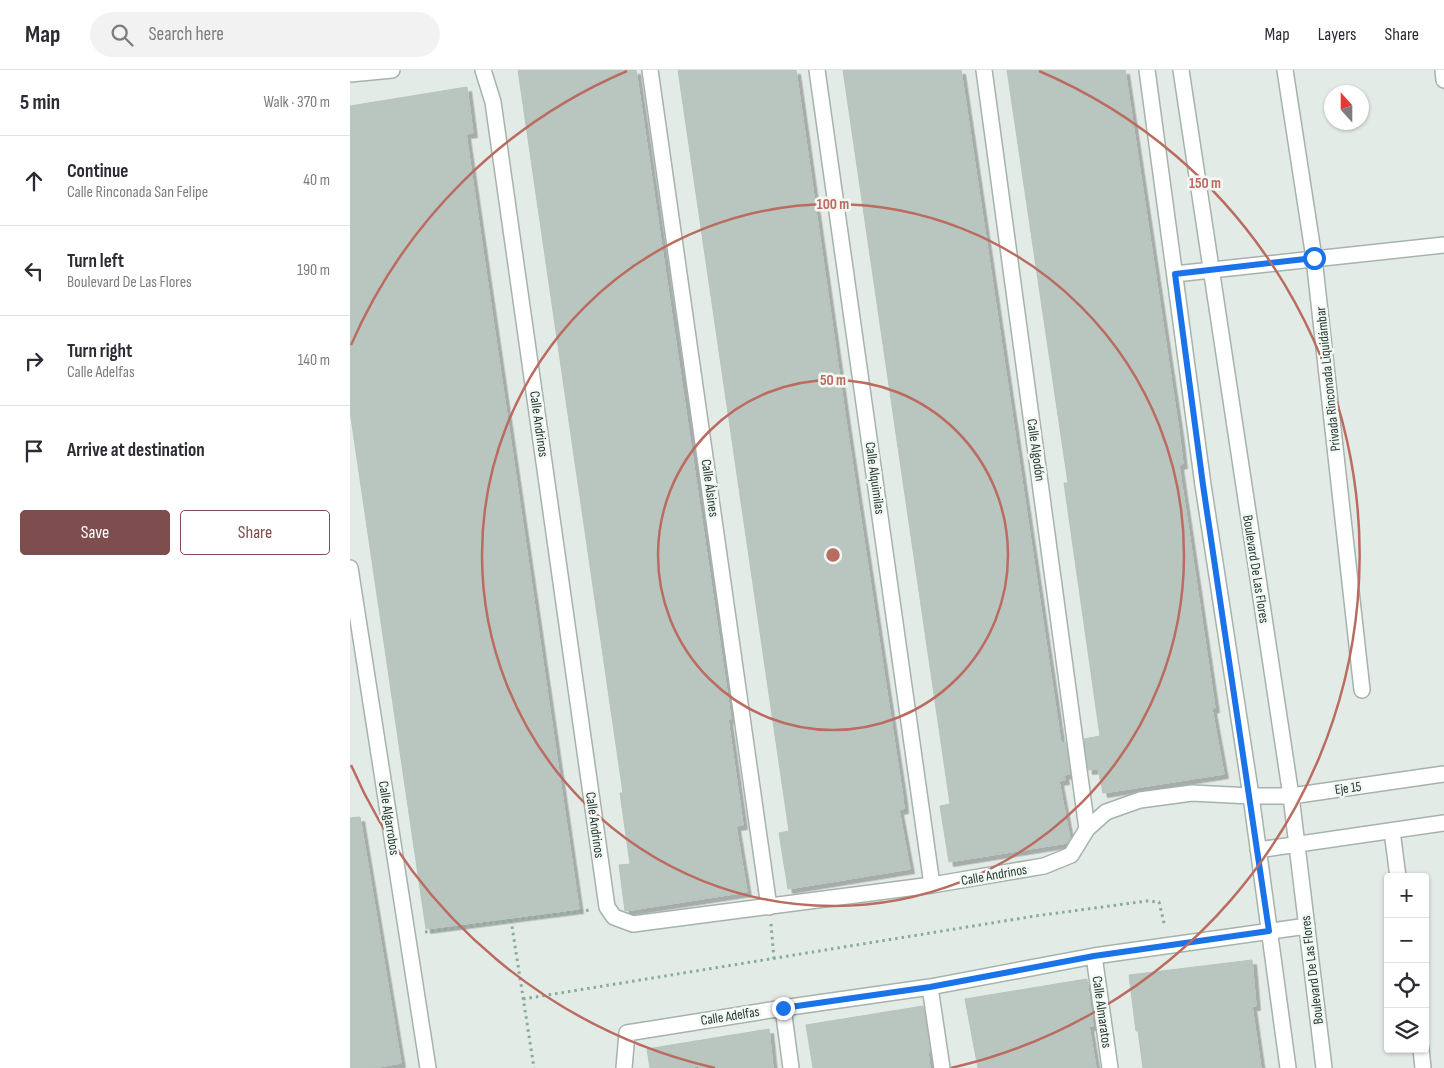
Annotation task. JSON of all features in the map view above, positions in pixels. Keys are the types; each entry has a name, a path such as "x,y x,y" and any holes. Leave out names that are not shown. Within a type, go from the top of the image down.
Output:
{"street":[{"path":"350,74 392,70"},
{"name":"Calle Andrinos","path":"483,70 495,112 607,907 614,917 633,924 932,885 1044,866 1071,855 1088,829 1106,812 1140,800 1192,792 1251,796"},
{"name":"Calle Álsines","path":"650,70 769,906"},
{"name":"Calle Alquimilas","path":"817,70 932,885"},
{"name":"Calle Algodón","path":"984,70 1088,829"},
{"path":"1147,70 1205,494 1251,796 1288,1068"},
{"name":"Boulevard De Las Flores","path":"1181,70 1291,796 1324,1068"},
{"name":"Privada Rinconada Liquidámbar","path":"1285,70 1314,258 1362,690"},
{"path":"1442,70 1444,80"},
{"path":"1175,274 1444,244"},
{"name":"Calle Algarrobos","path":"350,568 428,1068"},
{"name":"Eje 15","path":"1251,796 1291,796 1444,774"},
{"path":"1258,850 1444,823"},
{"path":"1392,831 1397,873"},
{"name":"Calle Adelfas","path":"624,1068 627,1033 930,987 1094,956 1307,926"},
{"name":"Calle Almaratos","path":"1094,956 1110,1068"},
{"path":"930,987 942,1068"},
{"path":"783,1008 791,1068"},
{"path":"1421,1053 1423,1068"}],"path":[{"path":"523,999 1035,916 1146,901 1159,902 1168,945"},
{"path":"769,906 774,959"},
{"path":"407,935 607,907"},
{"path":"511,920 534,1068"}],"building":[{"path":"518,70 636,70 731,719 728,719 743,825 736,826 747,892 625,911 619,865 630,864 620,793 623,793"},
{"path":"678,70 796,70 846,421 903,798 904,809 899,810 910,869 788,889 779,833 789,831"},
{"path":"843,70 961,70 1061,743 1066,742 1070,774 1064,775 1065,780 1059,781 1070,839 1067,843 949,862 940,806 950,804"},
{"path":"1007,70 1125,70 1179,431 1183,464 1179,465 1215,708 1212,709 1224,774 1103,793 1098,769 1088,770 1084,739 1100,736 1064,483 1068,483"},
{"path":"467,87 473,133 466,134 579,909 426,929 350,411 350,106"},
{"path":"360,817 401,1063 373,1068 350,1068 350,818"},
{"path":"1252,960 1256,1006 1252,1006 1261,1068 1143,1068 1129,975"},
{"path":"1087,979 1093,1026 1089,1026 1096,1068 978,1068 965,999"},
{"path":"923,1006 930,1052 928,1052 930,1068 813,1068 806,1025"},
{"path":"769,1029 773,1068 699,1068 699,1066 650,1068 647,1049"}],"route":[{"path":"783,1008 930,987 1094,956 1269,931 1251,796 1203,485 1175,274 1314,258"}]}
